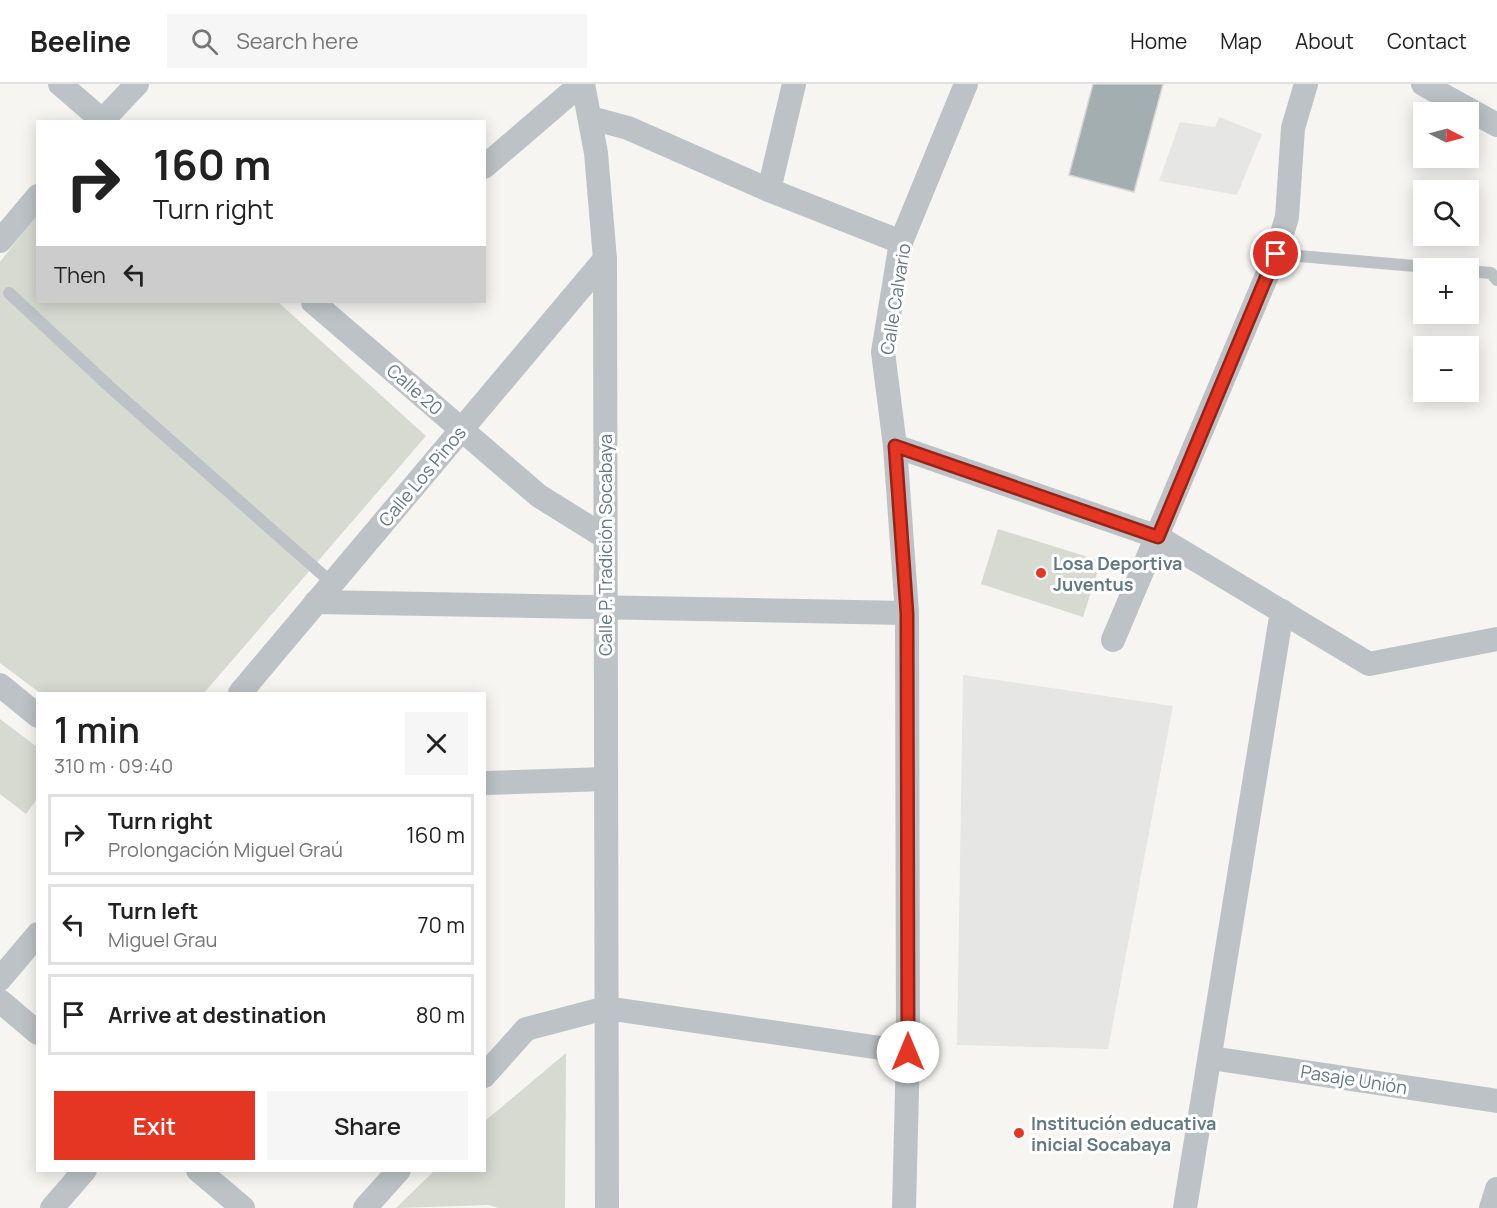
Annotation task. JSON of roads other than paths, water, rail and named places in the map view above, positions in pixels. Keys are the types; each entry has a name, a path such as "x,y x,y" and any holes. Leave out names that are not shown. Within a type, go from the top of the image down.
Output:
{"street":[{"path":"60,84 101,120"},
{"path":"103,120 136,84"},
{"path":"486,165 582,84"},
{"name":"Calle P. Tradición Socabaya","path":"582,84 591,118 605,259 607,1208"},
{"path":"770,190 794,84"},
{"name":"Calle Calvario","path":"904,1208 908,1052 907,614 895,446 884,352 902,242 966,84"},
{"path":"1113,640 1276,254 1287,217 1293,128 1306,84"},
{"path":"1423,84 1497,125"},
{"path":"591,118 628,128 770,190 902,242"},
{"path":"0,241 36,198"},
{"name":"Calle Los Pinos","path":"241,692 605,259"},
{"name":"Calle 20","path":"321,304 539,496 605,537"},
{"path":"895,446 1158,537 1369,664 1497,639"},
{"path":"316,602 907,614"},
{"path":"1185,1208 1282,611"},
{"path":"0,685 36,714"},
{"path":"486,783 606,779"},
{"path":"0,979 36,936"},
{"path":"0,1001 36,1031"},
{"path":"486,1074 526,1029 606,1008 908,1052"},
{"name":"Pasaje Unión","path":"1210,1058 1497,1101"},
{"path":"52,1208 83,1172"},
{"path":"200,1172 243,1208"},
{"path":"365,1208 397,1172"},
{"path":"1491,1208 1497,1189"}],"lane":[{"path":"1276,254 1413,266"},
{"path":"1479,272 1491,273 1497,280"},
{"path":"9,293 111,388 332,583"}],"place":[{"name":"Losa Deportiva Juventus","path":"1041,573"},
{"name":"Institución educativa inicial Socabaya","path":"1019,1133"}]}
